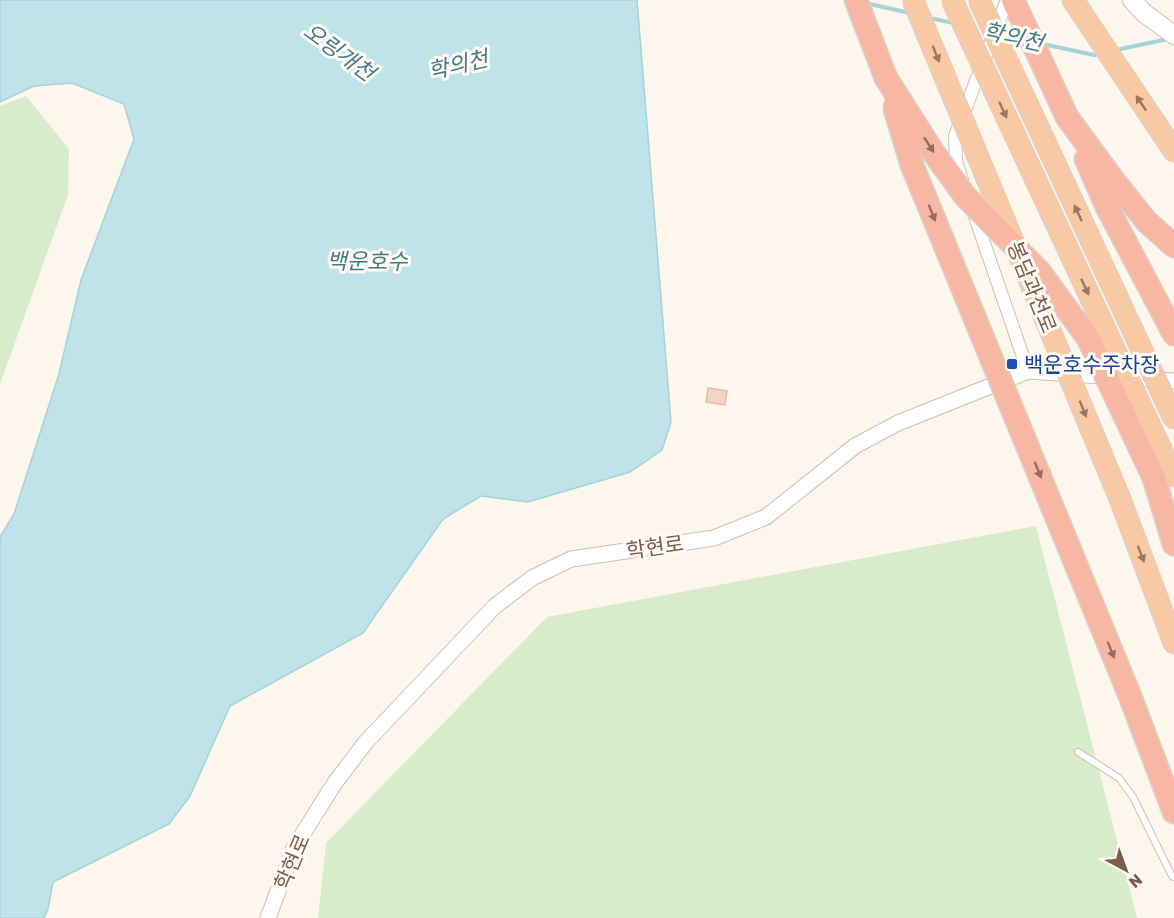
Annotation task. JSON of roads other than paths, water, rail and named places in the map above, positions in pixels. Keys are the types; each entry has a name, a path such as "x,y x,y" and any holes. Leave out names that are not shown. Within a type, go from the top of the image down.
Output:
{"highway":[{"path":"856,0 886,78 912,165 1130,696 1174,812"},
{"name":"봉담과천로","path":"914,0 1120,499 1174,643"},
{"path":"952,0 1161,449 1174,544"},
{"path":"979,0 1174,419"},
{"path":"1074,0 1174,151"},
{"path":"1007,7 1067,117 1107,207 1174,334"},
{"path":"886,78 933,152 965,196 1038,271 1088,338 1164,477"},
{"path":"1067,117 1110,177 1140,213 1174,246"}],"main road":[{"path":"1131,0 1170,33"}],"street":[{"path":"1007,0 1007,7 955,136 956,161 1028,371"},
{"name":"학현로","path":"268,918 294,848 340,775 366,742 494,607 532,578 571,559 714,538 766,517 855,446 897,423 1028,371 1174,381"}],"lane":[{"path":"1078,752 1119,778 1133,797 1174,877"}],"water":[{"name":"백운호수","path":"0,0 637,0 671,422 662,450 630,472 528,502 481,496 443,519 363,633 230,706 190,796 169,824 53,882 44,918 0,918 0,537 14,514 59,374 81,280 134,139 124,104 72,83 34,86 0,102"}],"waterway":[{"name":"학의천","path":"865,3 910,13"},
{"name":"학의천","path":"929,18 954,23"},
{"name":"학의천","path":"1002,34 1021,39"},
{"name":"학의천","path":"1116,50 1168,39"},
{"name":"학의천","path":"1043,44 1094,55 1100,54"}],"place":[{"name":"백운호수주차장","path":"1012,364"}],"water label":[{"name":"오링개천","path":"339,52"}]}
